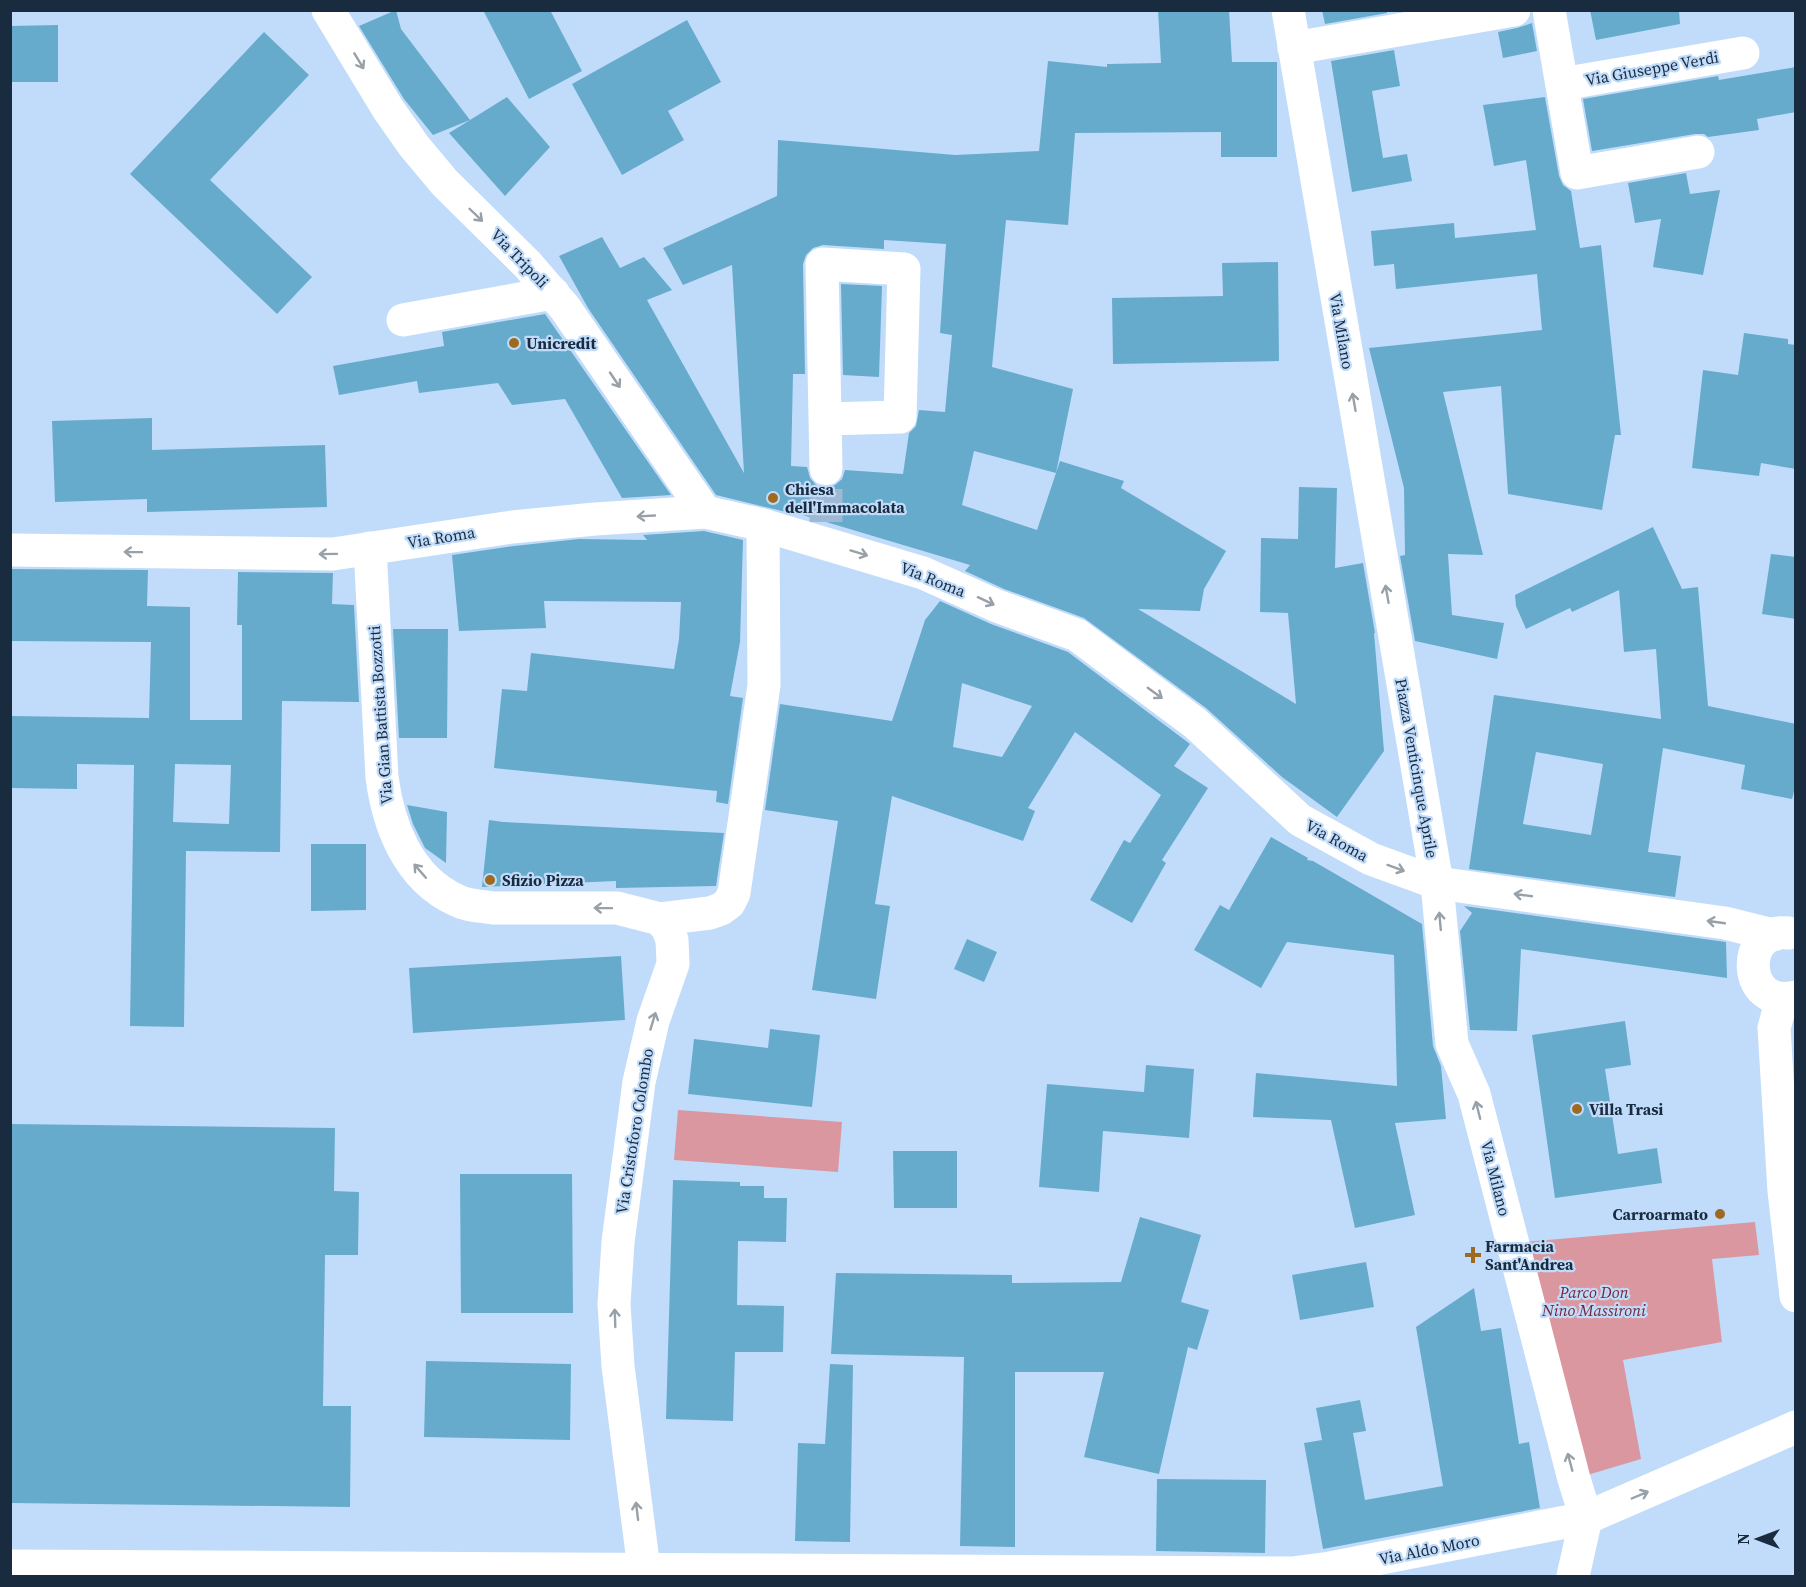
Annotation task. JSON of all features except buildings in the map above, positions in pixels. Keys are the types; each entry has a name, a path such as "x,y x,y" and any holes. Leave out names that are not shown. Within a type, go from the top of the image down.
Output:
{"street":[{"name":"Via Tripoli","path":"328,10 388,109 414,146 445,183 528,265 576,321 705,512"},
{"name":"Via Milano","path":"1288,10 1397,652"},
{"path":"1293,48 1514,10"},
{"name":"Via Giuseppe Verdi","path":"1549,10 1577,172 1698,152"},
{"name":"Via Giuseppe Verdi","path":"1562,84 1743,53"},
{"path":"825,419 900,417 904,269 822,264 825,419 826,468"},
{"path":"404,320 553,293"},
{"name":"Via Roma","path":"10,550 333,554 537,523 705,512 763,525 825,532 997,606 1077,635 1195,723 1300,820 1371,859 1437,884 1725,923 1784,934"},
{"path":"660,919 710,913 729,903 734,893 764,686 763,525"},
{"name":"Via Gian Battista Bozzotti","path":"370,548 385,798 390,821 397,837 418,871 444,894 457,901 475,906 617,908 660,919"},
{"name":"Piazza Venticinque Aprile","path":"1397,652 1437,884"},
{"name":"Via Milano","path":"1437,884 1452,1044 1474,1094 1586,1518 1573,1576"},
{"name":"Via Cristoforo Colombo","path":"644,1569 618,1366 615,1284 619,1230 641,1071 653,1021 673,964 672,940 668,929 660,919"},
{"path":"1784,934 1764,940 1754,956 1754,975 1764,992 1789,998 1774,1028 1787,1219 1796,1296"},
{"name":"Via Aldo Moro","path":"10,1566 644,1569 874,1575 1292,1574 1586,1518 1796,1427"}],"green space":[{"path":"678,1110 842,1122 838,1172 674,1160"},
{"name":"Parco Don Nino Massironi","path":"1755,1222 1759,1255 1712,1259 1722,1342 1623,1360 1641,1459 1574,1479 1513,1243"}],"tunnel":[{"path":"826,469 826,522"}],"place":[{"name":"Unicredit","path":"514,343"},
{"name":"Chiesa dell'Immacolata","path":"773,498"},
{"name":"Sfizio Pizza","path":"490,880"},
{"name":"Villa Trasi","path":"1577,1109"},
{"name":"Carroarmato","path":"1720,1214"},
{"name":"Farmacia Sant'Andrea","path":"1473,1255"}]}
